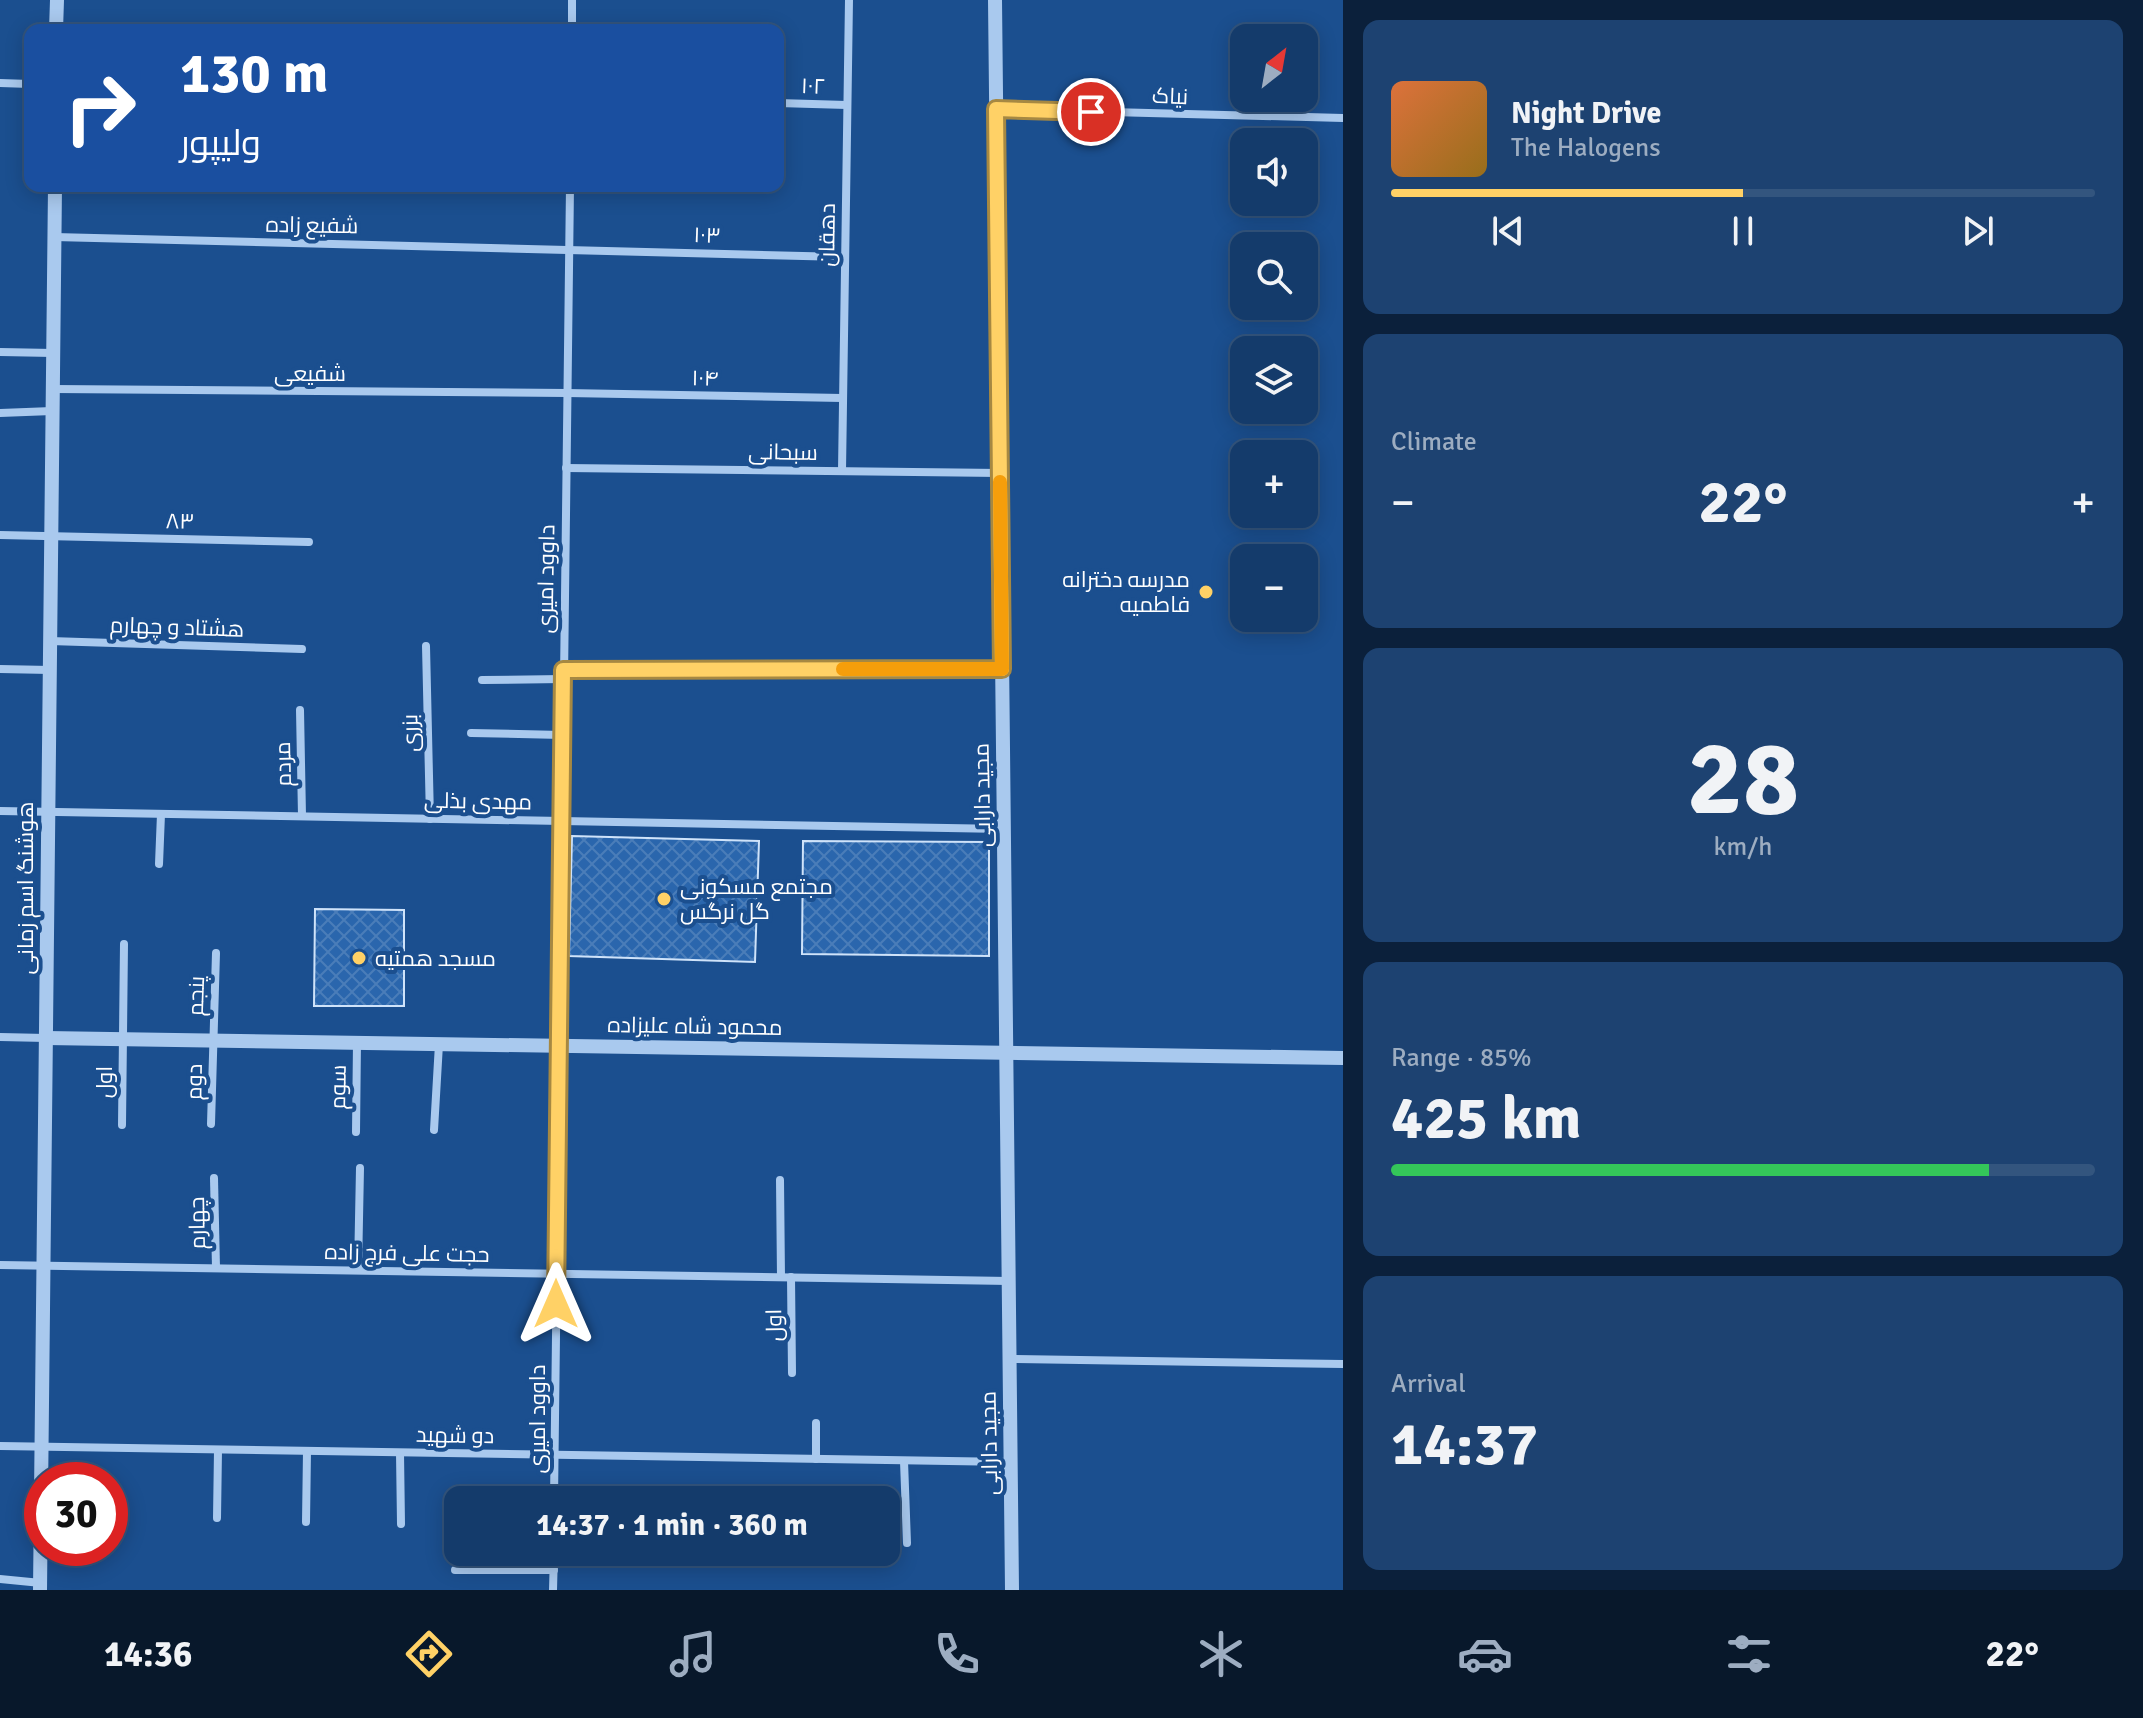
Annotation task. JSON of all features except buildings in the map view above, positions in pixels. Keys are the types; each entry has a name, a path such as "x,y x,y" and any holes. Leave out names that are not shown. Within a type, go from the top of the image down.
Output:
{"street":[{"path":"56,24 57,0"},
{"path":"572,0 572,24"},
{"name":"دهقان","path":"842,471 849,0"},
{"name":"مجید دارابی","path":"995,0 1012,1590"},
{"path":"0,83 24,84"},
{"name":"۱۰۲","path":"784,103 847,105"},
{"name":"نیاک","path":"996,109 1343,118"},
{"name":"هوشنگ اسم زمانی","path":"40,1586 55,192"},
{"name":"داوود امیری","path":"554,1486 570,192"},
{"name":"شفیع زاده","path":"54,237 569,250"},
{"name":"۱۰۳","path":"569,250 844,257"},
{"path":"0,352 53,353"},
{"name":"شفیعی","path":"53,389 567,393"},
{"name":"۱۰۴","path":"567,393 842,398"},
{"path":"0,413 52,411"},
{"name":"سبحانی","path":"566,468 1000,473"},
{"name":"۸۳","path":"0,535 309,542"},
{"name":"هشتاد و چهارم","path":"50,641 302,649"},
{"name":"بزری","path":"426,646 430,819"},
{"path":"0,669 50,670"},
{"path":"482,680 563,674 1002,669"},
{"name":"مردم","path":"300,710 302,816"},
{"path":"471,733 562,735"},
{"name":"مهدی بذلی","path":"0,811 1004,829"},
{"path":"159,864 161,814"},
{"name":"اول","path":"122,1125 124,944"},
{"name":"پنجم","path":"213,1040 216,953"},
{"path":"0,1037 46,1038"},
{"name":"محمود شاه علیزاده","path":"46,1038 1343,1058"},
{"name":"دوم","path":"211,1124 213,1040"},
{"name":"سوم","path":"356,1132 357,1042"},
{"path":"434,1130 439,1044"},
{"path":"358,1270 360,1168"},
{"name":"چهارم","path":"214,1178 216,1268"},
{"path":"780,1180 781,1277"},
{"name":"حجت علی فرج زاده","path":"0,1265 1009,1281"},
{"name":"اول","path":"791,1277 792,1373"},
{"path":"1010,1359 1343,1364"},
{"path":"816,1423 816,1459"},
{"name":"دو شهید","path":"0,1446 1011,1462"},
{"path":"217,1518 218,1450"},
{"path":"306,1522 307,1451"},
{"path":"400,1453 401,1524"},
{"path":"904,1461 907,1543"},
{"path":"553,1590 554,1566"},
{"path":"455,1570 554,1570"},
{"path":"0,1579 40,1586"}],"slow traffic":[{"path":"843,669 1002,669 1000,482"}],"place":[{"name":"مدرسه دخترانه فاطمیه","path":"1206,592"},
{"name":"مجتمع مسکونی گل نرگس","path":"664,899"},
{"name":"مسجد همتیه","path":"359,958"}],"route":[{"path":"556,1304 563,670 1002,669 996,109 1091,112"}]}
